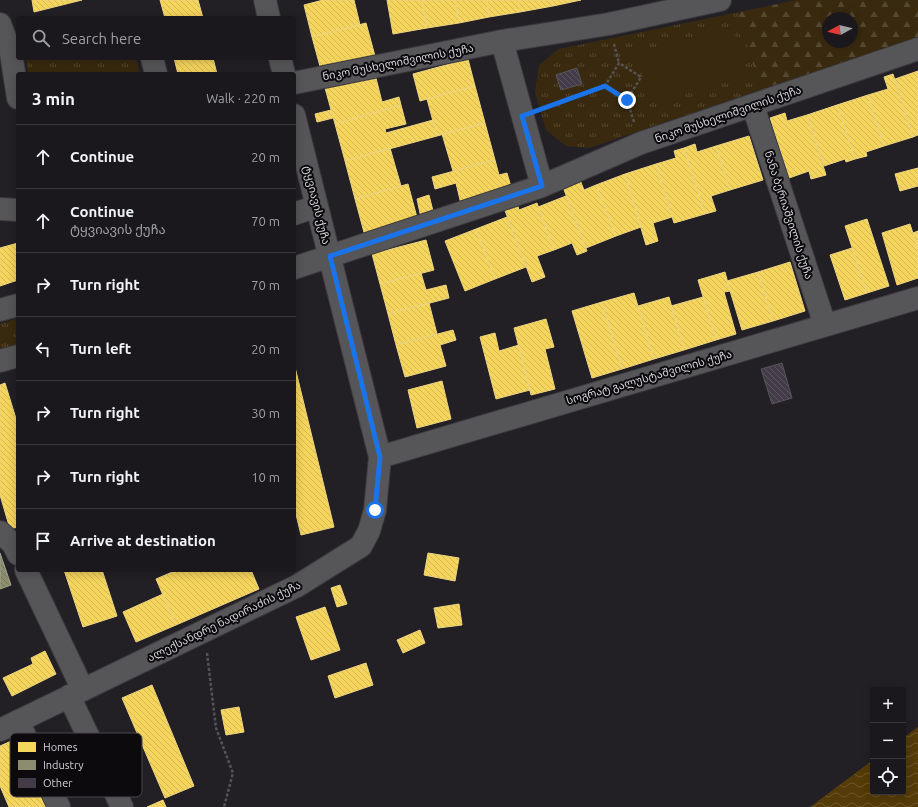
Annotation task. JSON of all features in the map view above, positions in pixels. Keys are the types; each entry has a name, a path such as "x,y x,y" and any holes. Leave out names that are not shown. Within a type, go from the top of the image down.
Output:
{"street":[{"path":"265,0 269,16"},
{"name":"ნიკო მუსხელიშვილის ქუჩა","path":"296,83 502,41 609,24 720,0"},
{"path":"0,24 14,52 16,75"},
{"path":"502,41 542,186"},
{"name":"ნიკო მუსხელიშვილის ქუჩა","path":"296,267 542,186 641,143 918,49"},
{"path":"152,60 156,72"},
{"path":"280,60 284,72"},
{"name":"ნანა ბერიაშვილის ქუჩა","path":"753,106 825,325"},
{"name":"ტყვიავის ქუჩა","path":"296,130 300,160 317,206 380,457"},
{"path":"296,213 317,206"},
{"path":"0,209 16,210"},
{"name":"სოგრატ გალუსტაშვილის ქუჩა","path":"380,457 918,298"},
{"path":"0,310 16,306"},
{"path":"0,361 16,357"},
{"name":"ალექსანდრე ნადირაძის ქუჩა","path":"9,725 204,631 295,578 361,546 369,531 375,510 380,457"},
{"path":"0,532 13,544 16,550"},
{"path":"27,572 92,733"},
{"path":"53,797 59,807"},
{"path":"118,797 122,807"}],"path":[{"path":"522,116 605,86 619,63 641,77 627,100 605,86"},
{"path":"204,631 216,728 233,773 224,807"}],"green space":[{"path":"796,0 918,0 918,37 760,90 739,12"},
{"path":"739,12 760,90 589,148 566,146 546,130 535,92 539,65 559,49"},
{"path":"732,27 746,76 650,102 637,52"},
{"path":"26,60 136,60 140,72 28,72"},
{"path":"16,319 16,349 0,354 0,324"}],"water":[{"path":"918,727 918,807 810,807 870,762 870,795 906,795 906,736"}],"building: Homes":[{"path":"32,0 82,0 34,12"},
{"path":"160,0 198,0 202,16 164,16"},
{"path":"323,0 354,0 360,25 312,37 304,5"},
{"path":"387,0 422,0 427,28 393,34"},
{"path":"422,0 455,0 459,23 427,28"},
{"path":"455,0 487,0 489,17 459,23"},
{"path":"487,0 518,0 520,12 489,17"},
{"path":"518,0 551,0 553,6 520,12"},
{"path":"551,0 581,0 553,6"},
{"path":"366,23 375,56 321,70 312,37"},
{"path":"468,59 475,86 420,101 413,74"},
{"path":"174,60 214,60 216,72 178,72"},
{"path":"918,71 918,135 913,137 895,79"},
{"path":"375,74 382,102 399,97 401,105 335,124 325,88"},
{"path":"893,74 913,137 884,146 868,95 888,89 884,77"},
{"path":"475,86 485,123 437,136 427,99"},
{"path":"868,95 884,146 866,152 867,156 855,159 837,105"},
{"path":"401,105 406,124 385,129 386,133 433,120 437,136 345,161 335,124"},
{"path":"837,105 855,159 846,162 845,159 824,166 807,115"},
{"path":"331,110 333,118 317,122 315,114"},
{"path":"785,113 787,121 807,115 826,175 811,179 809,171 789,178 770,118"},
{"path":"485,123 495,160 453,171 442,134"},
{"path":"749,136 763,180 730,190 716,146"},
{"path":"695,144 697,152 716,146 730,190 711,196 716,211 705,214 684,148"},
{"path":"390,148 401,186 355,199 345,161"},
{"path":"684,148 705,214 674,223 656,164 676,158 674,151"},
{"path":"495,160 499,175 507,173 512,190 461,204 456,183 435,189 432,177"},
{"path":"656,164 672,217 653,223 658,241 646,245 625,174"},
{"path":"918,168 918,186 900,191 895,174"},
{"path":"625,174 641,227 616,236 596,185"},
{"path":"580,180 584,190 596,185 616,236 586,248 563,187"},
{"path":"408,184 418,221 365,236 355,199"},
{"path":"429,195 434,215 421,218 417,199"},
{"path":"566,196 587,251 577,255 572,243 554,250 538,207"},
{"path":"517,203 519,210 537,203 554,250 537,256 545,277 532,282 504,208"},
{"path":"507,217 526,267 495,279 476,229"},
{"path":"867,219 889,286 867,293 845,226"},
{"path":"910,224 918,249 918,278 897,285 882,233"},
{"path":"476,229 495,279 465,291 445,241"},
{"path":"918,231 918,249 913,233"},
{"path":"426,240 434,270 380,284 372,254"},
{"path":"16,244 16,281 0,286 0,248"},
{"path":"852,248 867,293 845,300 830,255"},
{"path":"790,262 805,311 773,321 758,272"},
{"path":"725,272 730,291 724,292 736,334 716,340 698,280"},
{"path":"758,272 773,321 742,330 727,281"},
{"path":"421,273 426,290 446,285 449,298 388,314 380,284"},
{"path":"634,293 654,359 622,369 602,302"},
{"path":"669,297 684,350 654,359 638,306"},
{"path":"703,297 716,340 684,350 671,306"},
{"path":"602,302 622,369 592,378 572,311"},
{"path":"429,303 437,334 396,345 388,314"},
{"path":"546,319 554,347 545,349 555,389 531,395 514,328"},
{"path":"453,330 456,340 440,345 446,366 405,377 396,345"},
{"path":"495,333 499,351 519,345 530,390 496,399 480,337"},
{"path":"296,371 334,527 301,535 296,514"},
{"path":"442,381 451,419 417,428 408,390"},
{"path":"5,383 16,419 16,528 10,529 0,495 0,385"},
{"path":"428,553 459,558 455,581 424,575"},
{"path":"65,572 103,572 117,616 83,627"},
{"path":"172,572 252,572 259,589 176,625 156,579"},
{"path":"340,585 347,604 337,607 331,588"},
{"path":"163,594 176,625 136,642 123,612"},
{"path":"459,604 462,625 438,628 434,608"},
{"path":"325,607 340,650 311,660 296,617"},
{"path":"420,630 425,643 403,653 397,640"},
{"path":"45,651 56,674 12,696 3,678 33,664 31,658"},
{"path":"366,663 373,685 335,698 328,676"},
{"path":"152,685 194,786 165,798 142,745 142,733 137,733 122,698"},
{"path":"239,707 244,732 226,735 221,710"},
{"path":"10,742 10,797 43,797 47,807 9,807 0,786 0,746"},
{"path":"163,800 166,807 147,807"}],"building: Industry":[{"path":"0,553 11,585 0,589"}],"building: Other":[{"path":"577,68 582,84 561,90 556,75"},
{"path":"782,363 792,398 772,404 761,369"}],"route":[{"path":"375,510 380,457 330,256 542,186 522,116 605,86 627,100"}]}
